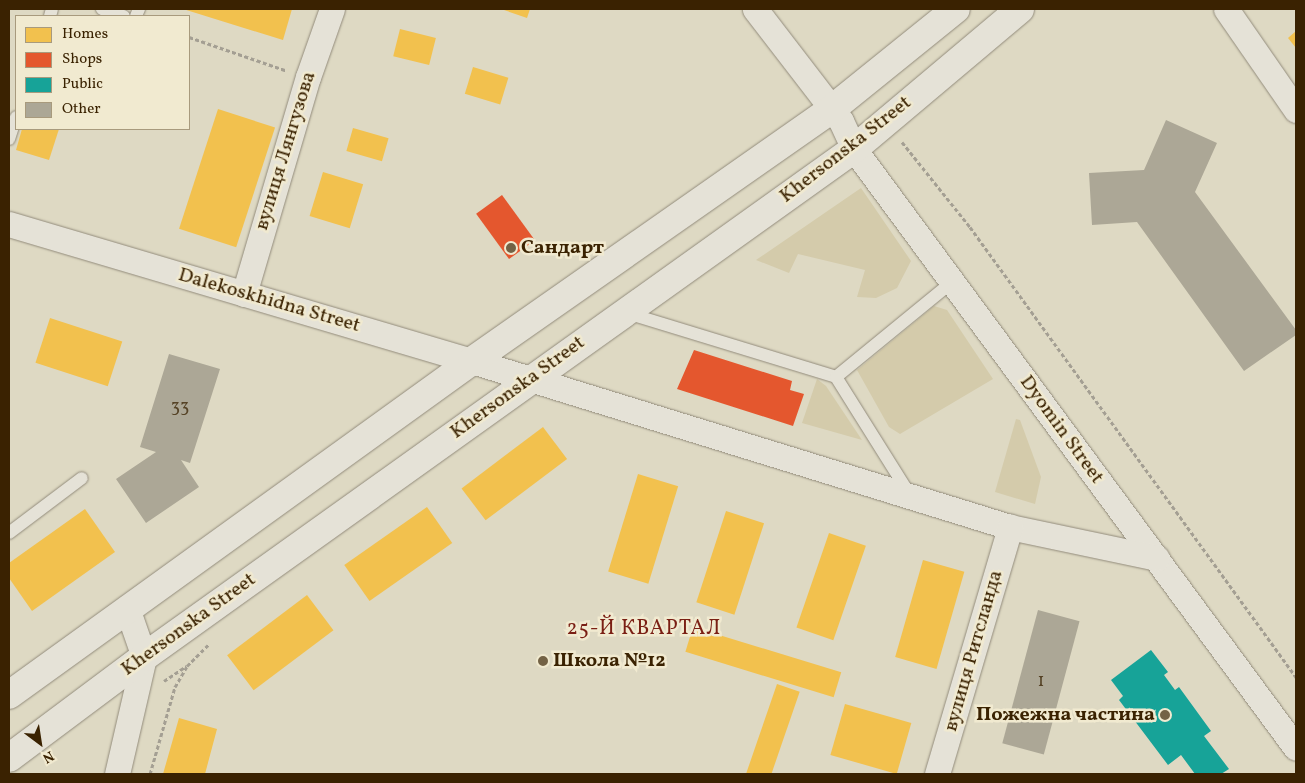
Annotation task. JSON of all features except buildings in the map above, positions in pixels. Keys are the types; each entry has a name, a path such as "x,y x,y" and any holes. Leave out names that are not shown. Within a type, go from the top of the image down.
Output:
{"street":[{"name":"вулиця Лянгузова","path":"244,294 308,77 332,9"},
{"name":"Dyomin Street","path":"755,9 832,109 854,149 1296,748"},
{"name":"Khersonska Street","path":"9,695 127,608 472,361 832,109 956,9"},
{"name":"Khersonska Street","path":"9,758 144,657 854,149 1020,9"},
{"path":"1226,9 1296,110"},
{"name":"Dalekoskhidna Street","path":"9,224 472,361 1010,527 1156,558"},
{"name":"вулиця Ритсланда","path":"937,774 1010,527"},
{"path":"117,774 144,657 127,608"}],"lane":[{"path":"102,9 121,15"},
{"path":"9,139 15,120"},
{"path":"836,377 952,282"},
{"path":"624,312 836,377 911,497"},
{"path":"9,533 82,478"}],"path":[{"path":"190,37 308,77"},
{"path":"886,121 970,227 1296,677"},
{"path":"150,774 175,687"}],"shaded area":[{"path":"861,188 911,261 897,288 876,298 857,297 865,270 798,254 789,273 756,260"},
{"path":"934,306 947,310 993,379 900,434 889,427 857,370"},
{"path":"817,379 826,386 862,440 802,423"},
{"path":"1016,419 1020,420 1041,477 1035,504 995,492"}],"place":[{"name":"Сандарт","path":"511,248"},
{"name":"Школа №12","path":"543,661"},
{"name":"Пожежна частина","path":"1165,715"}],"district":[{"name":"25-Й КВАРТАЛ","path":"644,629"}]}
